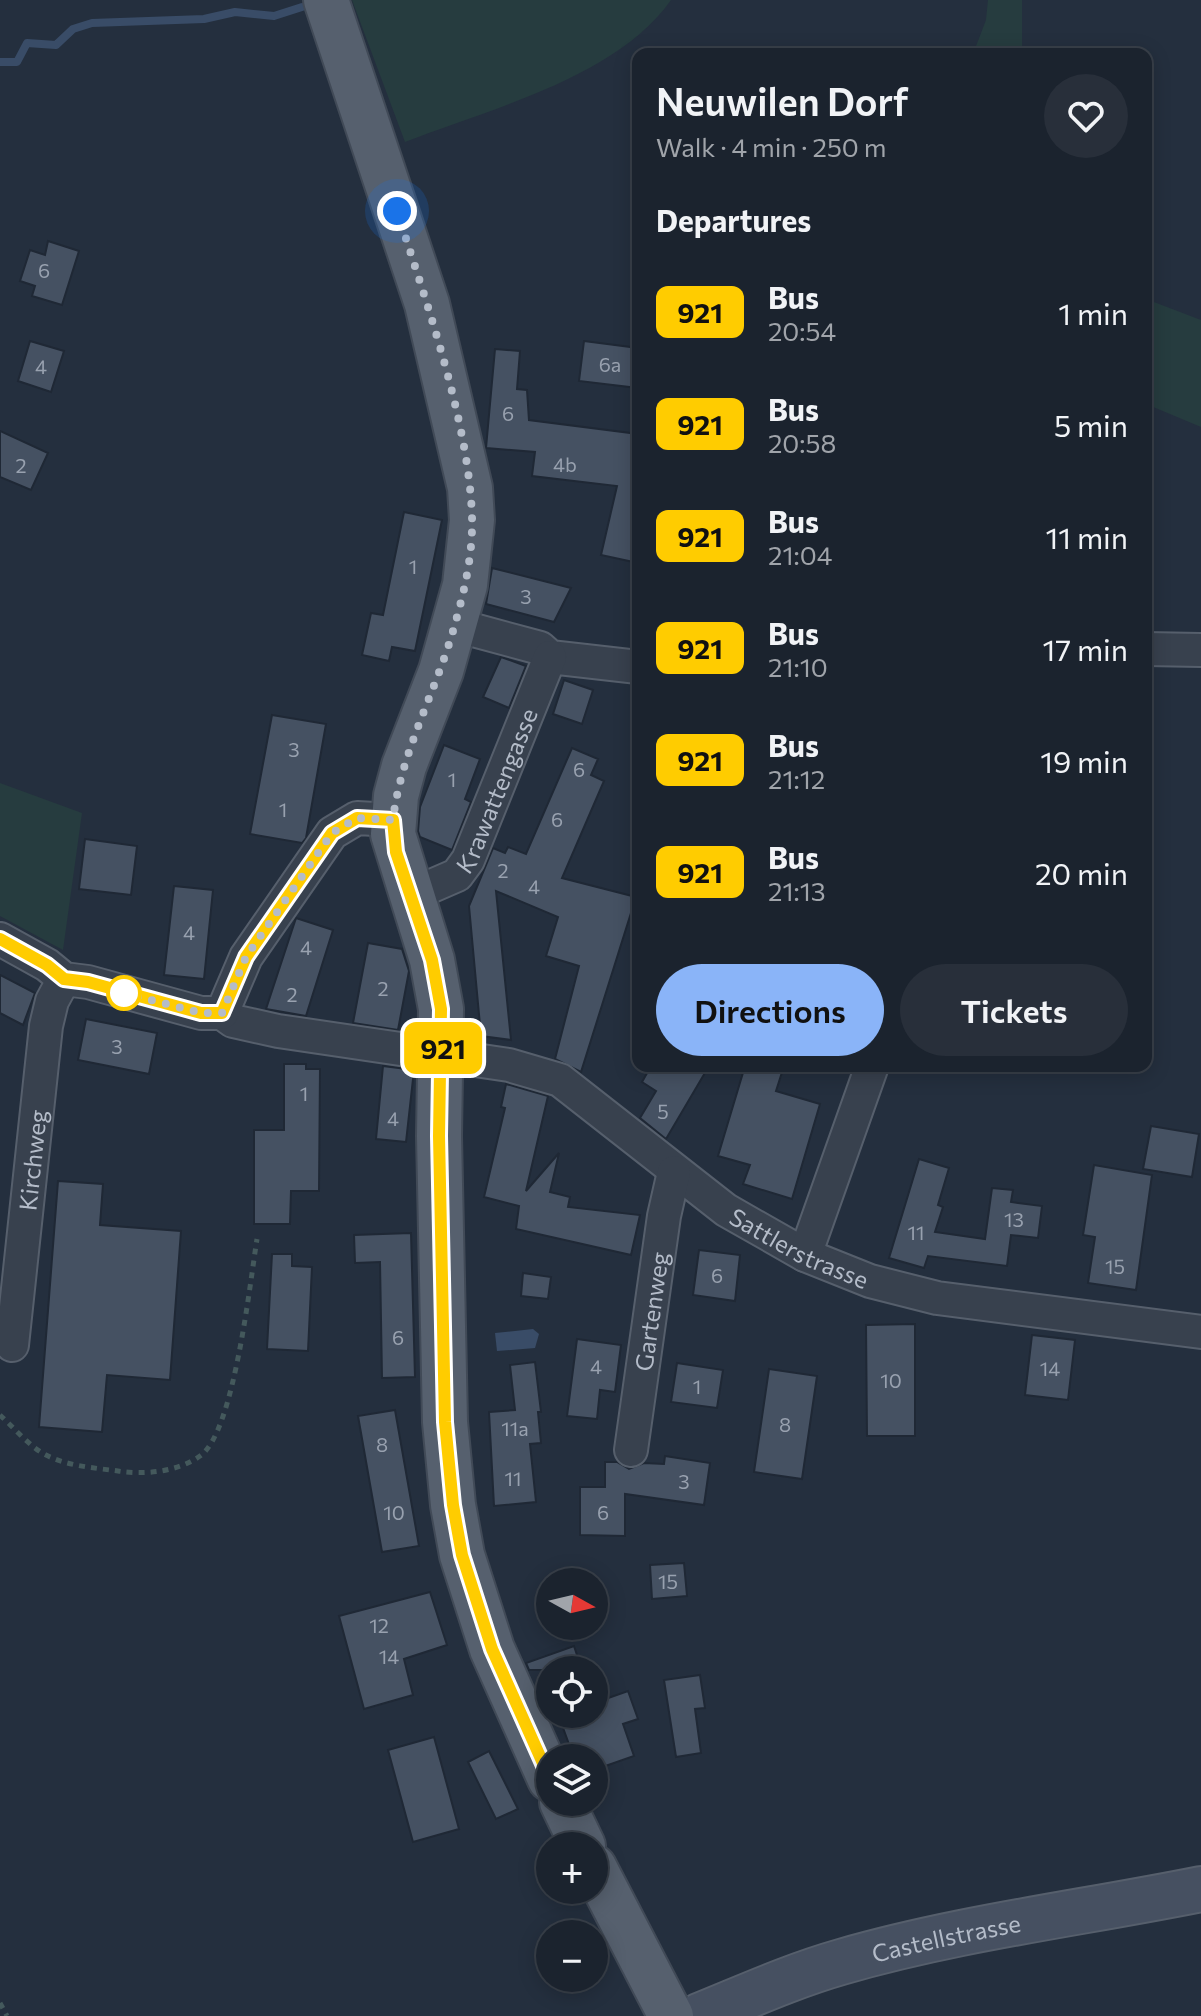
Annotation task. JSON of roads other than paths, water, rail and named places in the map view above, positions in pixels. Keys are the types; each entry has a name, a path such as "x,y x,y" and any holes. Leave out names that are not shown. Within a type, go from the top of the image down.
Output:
{"main road":[{"path":"326,0 427,304 462,444 472,520 465,585 455,625 441,671 404,766 393,820 396,852 437,982 443,1054 439,1136 444,1406 453,1505 466,1567 492,1649 536,1748"},
{"path":"608,1894 671,2016"}],"street":[{"path":"455,625 540,648 550,657 632,666"},
{"path":"1152,649 1201,650"},
{"name":"Krawattengasse","path":"411,895 457,875 468,860 550,657"},
{"path":"222,1013 246,957 332,833 357,818 393,820"},
{"path":"0,939 47,965 64,979"},
{"name":"Sattlerstrasse","path":"64,979 88,982 201,1013 222,1013 233,1021 278,1031 509,1065 560,1080 726,1210 805,1255 870,1281 937,1298 1201,1332"},
{"name":"Kirchweg","path":"12,1345 46,1026 52,1001 64,979"},
{"path":"805,1255 870,1072"},
{"name":"Gartenweg","path":"631,1450 664,1216 674,1172"},
{"name":"Castellstrasse","path":"699,2016 776,1982 843,1961 925,1942 1201,1889"}],"water":[{"path":"533,1329 539,1334 535,1348 497,1351 495,1333"}],"waterway":[{"path":"0,62 17,62 27,43 56,45 73,29 92,23 204,19 235,12 274,16 302,7"}]}
